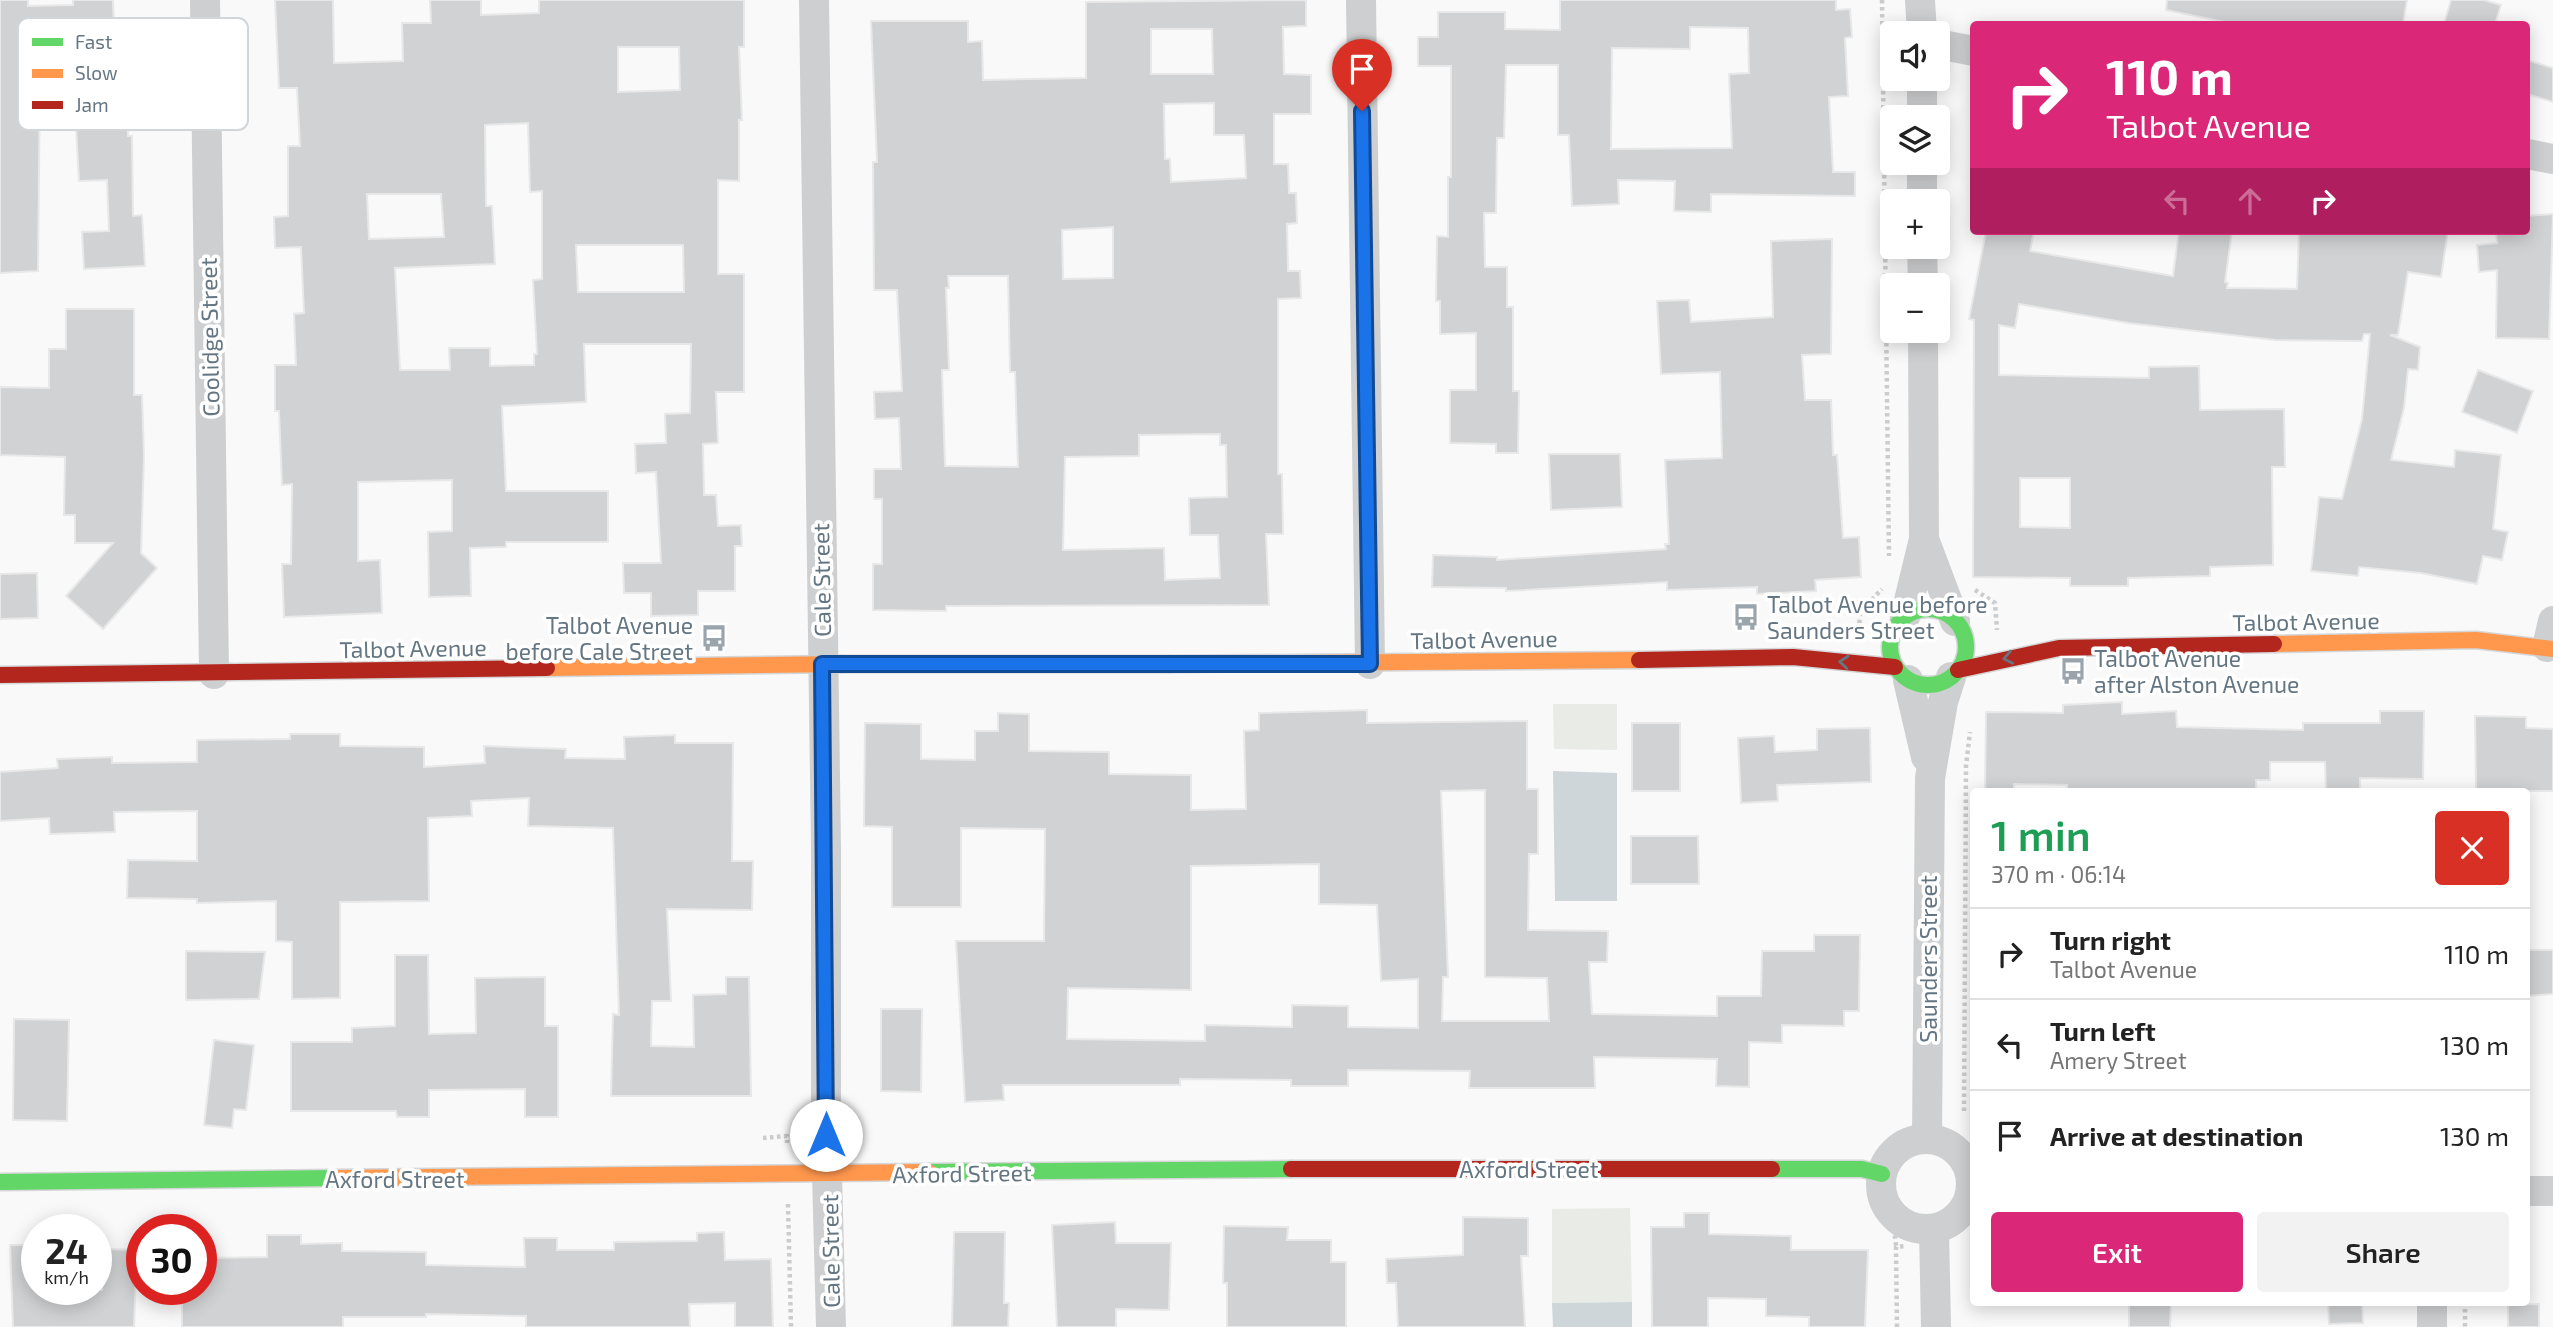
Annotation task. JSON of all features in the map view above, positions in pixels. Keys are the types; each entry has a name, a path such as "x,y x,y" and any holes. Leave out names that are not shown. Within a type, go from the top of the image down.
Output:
{"street":[{"name":"Coolidge Street","path":"205,0 205,18"},
{"name":"Cale Street","path":"814,0 826,1135 830,1175 831,1327"},
{"path":"1361,0 1370,664"},
{"path":"1920,0 1921,21"},
{"path":"1950,46 1970,50"},
{"name":"Coolidge Street","path":"207,130 214,674"},
{"path":"2530,155 2553,159"},
{"path":"1923,343 1924,539 1890,649 1901,674 1925,685 1955,674 1965,652 1959,627 1924,539"},
{"path":"1873,633 1900,622 1914,611 1937,610 1959,627 1986,636"},
{"name":"Talbot Avenue","path":"2009,640 2059,648 2551,639"},
{"name":"Talbot Avenue","path":"1793,657 1839,643"},
{"name":"Talbot Avenue","path":"1955,674 2059,648"},
{"name":"Talbot Avenue","path":"0,675 822,664 1370,664 1793,657 1901,674"},
{"name":"Saunders Street","path":"1901,674 1930,778"},
{"name":"Saunders Street","path":"1927,1139 1930,778 1943,702 1955,674"},
{"path":"1934,1236 1907,1226 1895,1218 1885,1205 1881,1190 1882,1174 1892,1155 1904,1144 1927,1139 1942,1142 1958,1152 1967,1164 1970,1180"},
{"name":"Axford Street","path":"0,1182 830,1175 1230,1168 1862,1169 1882,1174"},
{"path":"2530,1191 2553,1191"},
{"path":"1934,1236 1964,1210 1970,1195"},
{"path":"1934,1236 1936,1327"},
{"path":"2432,1306 2432,1327"}],"path":[{"path":"1882,0 1889,568"},
{"path":"1965,1111 1966,766 1970,729"},
{"path":"1898,1327 1896,1247 1934,1236"},
{"path":"2465,1306 2465,1327"}],"shaded area":[{"path":"1553,704 1617,704 1617,750 1554,749"},
{"path":"1553,771 1617,773 1617,901 1555,901"},
{"path":"1630,1208 1632,1302 1552,1303 1552,1209"},
{"path":"1632,1302 1632,1327 1553,1327 1552,1303"}],"building":[{"path":"0,0 28,0 28,6 73,5 73,0 113,0 114,18 18,18 18,130 39,130 38,271 0,273"},
{"path":"275,0 333,0 334,63 403,61 402,23 431,23 430,0 481,0 481,15 539,13 539,0 744,0 744,47 739,47 742,120 739,120 739,181 718,180 718,274 744,274 744,392 716,392 718,443 703,444 704,495 716,495 718,526 741,525 742,546 735,546 735,591 698,591 698,615 651,616 651,593 624,593 623,563 661,563 656,472 636,473 635,444 666,443 665,414 690,413 691,344 584,344 586,402 502,406 506,491 608,491 608,542 506,542 506,547 470,548 471,596 429,597 428,532 452,531 452,480 358,482 358,561 380,560 382,613 284,617 282,564 291,564 292,484 282,485 279,411 275,411 275,365 296,365 294,314 304,313 301,247 275,248 274,217 288,216 288,146 300,146 297,88 279,88","holes":["618,47 679,47 680,90 618,92","528,123 530,192 542,191 542,279 533,280 537,354 534,354 534,365 490,366 490,348 449,348 450,370 400,370 395,268 495,264 492,206 486,206 485,125","367,194 441,194 444,237 369,239","576,245 683,245 684,292 578,292"]},
{"path":"1306,0 1306,26 1283,27 1284,74 1311,75 1311,114 1274,114 1274,164 1288,164 1289,193 1296,193 1297,223 1287,224 1288,271 1300,271 1301,298 1278,299 1278,474 1282,474 1283,534 1266,534 1269,605 946,606 946,611 873,610 873,564 882,564 882,499 874,499 874,469 901,469 899,418 875,419 874,392 902,391 897,290 874,290 873,162 877,162 871,21 968,21 968,42 982,41 983,80 1086,78 1086,2","holes":["1151,29 1212,29 1213,74 1151,74","1214,103 1214,135 1244,135 1246,178 1171,182 1170,159 1165,159 1164,104","1113,227 1113,278 1063,279 1062,230","948,276 1008,276 1010,372 1015,372 1018,467 945,466 942,370 949,370 946,288 949,288","1220,434 1220,445 1226,445 1227,497 1189,498 1190,535 1218,535 1220,578 1165,580 1164,548 1063,550 1065,457 1139,456 1139,435"]},
{"path":"1560,0 1836,0 1836,10 1850,9 1852,37 1845,38 1848,96 1829,97 1833,172 1855,172 1855,196 1711,194 1711,212 1674,211 1675,181 1618,180 1619,204 1572,206 1569,135 1558,135 1558,65 1506,65 1504,138 1497,138 1496,213 1484,213 1485,267 1507,267 1507,307 1513,307 1513,391 1519,391 1518,453 1496,453 1496,444 1450,443 1450,390 1476,390 1476,333 1440,334 1440,301 1436,301 1437,236 1448,237 1451,66 1418,66 1418,37 1438,37 1438,12 1505,12 1505,29 1560,30","holes":["1690,27 1748,28 1749,73 1729,74 1732,148 1611,149 1612,48 1690,49"]},
{"path":"2167,0 2407,0 2404,21 2219,21 2166,10"},
{"path":"2451,0 2484,0 2501,5 2496,21 2445,21"},
{"path":"2530,61 2553,68 2553,102 2530,95"},
{"path":"76,130 128,130 128,136 132,136 133,216 142,215 145,266 84,269 82,232 109,231 107,180 79,181"},
{"path":"2553,214 2549,339 2496,338 2497,270 2479,272 2477,245 2497,243 2496,235 2530,235 2530,216"},
{"path":"1985,235 2033,235 2030,251 2173,276 2178,235 2231,235 2225,282 2228,283 2227,288 2297,289 2299,235 2447,235 2441,277 2408,272 2398,335 2390,335 2420,347 2418,370 2408,369 2404,408 2391,460 2454,467 2455,450 2501,455 2493,529 2508,532 2502,560 2483,556 2477,584 2421,573 2359,567 2358,576 2311,571 2319,497 2342,499 2362,419 2370,334 2364,334 2362,341 2275,340 2128,323 2019,304 2015,328 1999,325 1999,375 2149,378 2149,367 2199,366 2200,410 2284,409 2285,467 2272,467 2273,565 2210,567 2210,576 2128,578 2128,586 2070,586 2070,578 1973,577 1974,320 1969,319","holes":["2020,478 2070,478 2070,528 2020,527"]},
{"path":"1832,239 1831,354 1802,355 1805,400 1831,400 1833,455 1837,455 1843,538 1859,537 1861,577 1815,580 1816,591 1757,594 1757,587 1667,590 1667,582 1506,591 1506,588 1432,587 1433,555 1497,557 1497,560 1666,549 1665,544 1669,544 1665,460 1722,458 1720,372 1661,374 1657,301 1689,300 1691,322 1773,317 1771,241"},
{"path":"66,309 134,309 134,395 142,395 144,456 141,553 157,568 103,629 66,596 113,543 75,543 75,515 64,515 65,457 0,455 0,387 49,388 49,349 66,349"},
{"path":"2478,370 2533,391 2517,433 2462,412"},
{"path":"1549,454 1620,454 1622,507 1551,510"},
{"path":"37,573 38,618 0,619 0,574"},
{"path":"2122,702 2122,714 2176,711 2177,727 2303,730 2303,723 2380,723 2380,711 2424,711 2423,779 2360,778 2360,788 2326,788 2325,762 2270,762 2270,780 2256,780 2256,788 2067,788 2067,785 2014,784 2014,788 1985,788 1986,712 2063,713 2063,705"},
{"path":"1367,710 1367,723 1527,721 1527,789 1538,789 1538,854 1529,854 1528,930 1608,931 1607,962 1589,962 1592,1014 1717,1016 1717,996 1761,996 1762,951 1814,951 1814,935 1860,935 1859,1011 1844,1011 1844,1026 1782,1025 1782,1043 1749,1042 1749,1087 1716,1086 1717,1059 1594,1057 1595,1088 1469,1088 1470,1071 1348,1070 1348,1086 1291,1086 1291,1080 1180,1079 1180,1085 1003,1085 1004,1100 965,1102 956,941 1044,941 1045,829 961,828 961,907 892,907 892,827 864,826 865,723 921,724 921,759 975,760 975,731 998,731 998,713 1029,714 1029,751 1109,752 1109,774 1191,775 1191,810 1246,809 1244,731 1259,730 1259,713","holes":["1485,790 1485,977 1547,978 1549,1021 1442,1021 1443,977 1448,977 1441,791","1319,864 1319,904 1377,905 1381,981 1418,979 1418,1028 1348,1027 1348,1006 1292,1005 1292,1027 1205,1025 1205,1041 1067,1039 1068,988 1191,990 1191,866"]},
{"path":"2475,716 2526,717 2526,728 2553,729 2553,791 2530,791 2530,788 2476,788"},
{"path":"1632,723 1680,723 1680,791 1632,791"},
{"path":"1870,728 1871,782 1777,785 1778,801 1741,803 1738,738 1774,736 1775,752 1817,750 1817,729"},
{"path":"290,734 340,734 340,746 424,747 424,767 485,763 484,746 566,749 565,758 625,759 624,737 675,735 675,743 733,743 732,861 753,861 752,910 667,909 671,1001 652,1001 651,1046 694,1047 693,995 726,994 726,977 749,977 751,1096 611,1096 613,1014 619,1015 613,828 528,826 529,798 471,801 472,816 428,818 429,901 340,902 340,998 292,999 292,942 276,941 276,901 197,903 197,899 127,898 128,860 197,861 197,811 114,812 115,832 50,834 49,818 0,821 0,772 58,768 57,759 112,757 112,763 197,762 197,740 290,739"},
{"path":"1631,836 1698,836 1699,884 1631,884"},
{"path":"2530,950 2553,950 2553,994 2530,996"},
{"path":"186,951 265,952 259,999 186,1000"},
{"path":"395,955 428,955 429,1034 476,1033 475,978 545,977 545,1026 558,1026 558,1117 525,1117 525,1089 429,1090 429,1117 397,1117 396,1111 291,1111 291,1042 352,1042 352,1028 395,1026"},
{"path":"881,1009 922,1009 921,1092 881,1091"},
{"path":"14,1019 69,1020 67,1121 13,1120"},
{"path":"214,1040 254,1045 246,1110 234,1109 232,1128 204,1125"},
{"path":"1684,1213 1709,1213 1709,1234 1791,1236 1791,1250 1868,1250 1865,1327 1809,1327 1809,1317 1766,1316 1766,1299 1708,1298 1708,1327 1652,1327 1651,1227 1684,1227"},
{"path":"1463,1217 1528,1218 1528,1256 1521,1256 1525,1327 1398,1327 1396,1283 1387,1283 1386,1259 1463,1255"},
{"path":"1115,1222 1116,1243 1171,1243 1169,1310 1116,1309 1116,1327 1057,1327 1052,1225"},
{"path":"1224,1226 1288,1227 1287,1240 1331,1240 1331,1262 1346,1262 1346,1327 1227,1327 1227,1283 1223,1283"},
{"path":"724,1232 725,1260 771,1259 773,1327 735,1327 735,1303 689,1304 690,1327 526,1327 526,1316 426,1314 426,1317 343,1317 343,1327 182,1327 182,1305 217,1305 217,1258 267,1257 267,1235 301,1235 301,1244 342,1243 342,1251 426,1252 426,1265 525,1267 524,1238 557,1238 557,1250 614,1250 614,1242 697,1241 697,1233"},
{"path":"954,1232 1005,1232 1004,1303 1009,1303 1008,1327 952,1327"},
{"path":"10,1245 21,1245 21,1305 112,1305 112,1249 126,1250 126,1305 135,1305 134,1327 13,1327"},
{"path":"2539,1304 2539,1327 2508,1327 2508,1306"},
{"path":"2129,1306 2171,1306 2170,1327 2129,1327"},
{"path":"2328,1306 2362,1306 2363,1323 2329,1324"}],"traffic: fast":[{"path":"1928,609 1943,612 1955,620 1963,632 1966,647 1963,662 1955,674 1943,682 1928,685 1913,682 1901,674 1893,662 1890,647 1893,632 1901,620 1913,612 1928,609"},
{"path":"929,1172 1291,1169"},
{"path":"1772,1169 1862,1169 1882,1174"},
{"path":"0,1182 335,1178"}],"traffic: slow":[{"path":"2274,644 2476,640 2553,649"},
{"path":"1169,664 1639,660"},
{"path":"547,668 842,664"},
{"path":"335,1178 929,1172"}],"traffic: jam":[{"path":"1958,670 2059,648 2274,644"},
{"path":"1639,660 1793,657 1895,667"},
{"path":"842,664 1169,664"},
{"path":"0,675 547,668"},
{"path":"1291,1169 1772,1169"}],"place":[{"name":"Talbot Avenue before Saunders Street","path":"1746,617"},
{"name":"Talbot Avenue before Cale Street","path":"714,638"},
{"name":"Talbot Avenue after Alston Avenue","path":"2073,671"}],"route":[{"path":"826,1135 826,847 822,664 1370,664 1362,111"}]}
